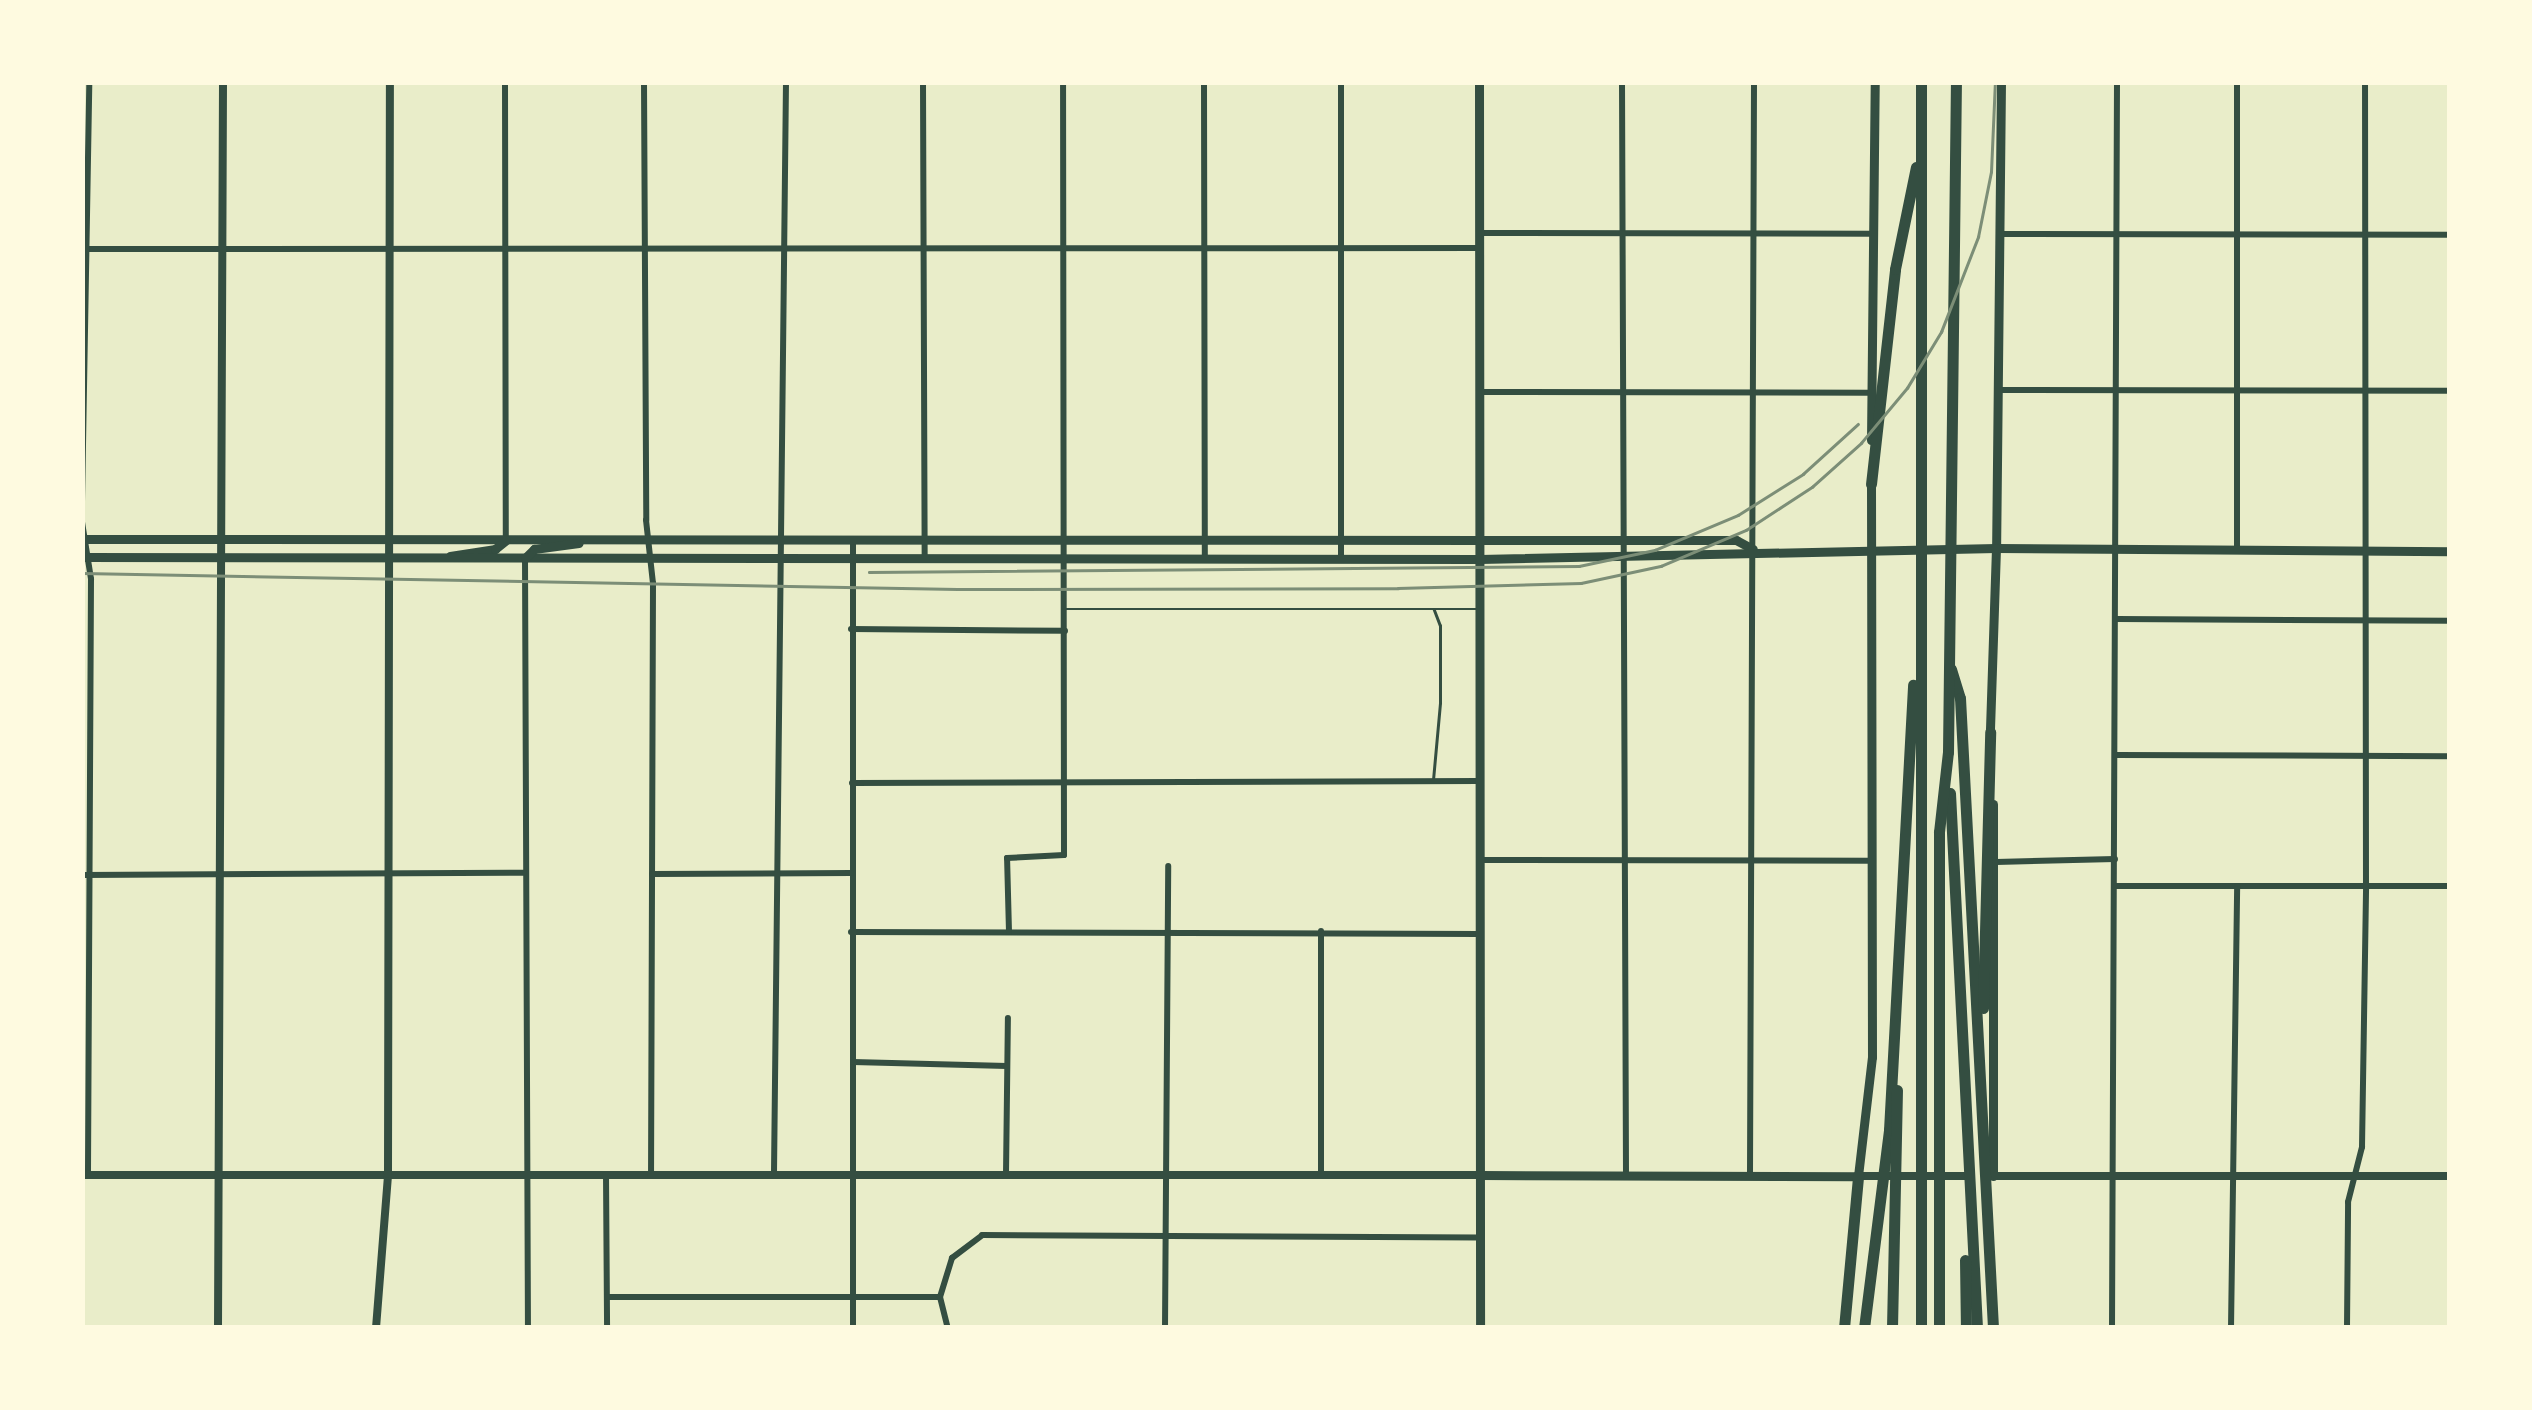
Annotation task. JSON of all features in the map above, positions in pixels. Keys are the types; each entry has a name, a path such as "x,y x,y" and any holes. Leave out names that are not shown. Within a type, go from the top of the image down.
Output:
{"highway":[{"path":"1892,1328 1897,1222 1893,1046 1916,641 1921,82"},
{"path":"1957,82 1946,653 1964,1142 1966,1328"},
{"path":"1872,484 1900,235 1920,153"},
{"path":"1916,641 1923,752 1921,1328"},
{"path":"1946,653 1960,698 1992,1328"},
{"path":"1980,1097 1990,732"},
{"path":"1939,1328 1940,832 1948,752"},
{"path":"1867,1328 1879,1222 1895,1131"},
{"path":"1844,1328 1858,1176"},
{"path":"1966,1210 1977,1328"}],"main road":[{"path":"1479,82 1480,1328"},
{"path":"1480,1174 1858,1176 1872,1057 1871,394 1875,82"},
{"path":"1993,1176 1996,862 1990,732 2001,390 2001,82"},
{"path":"84,539 1341,537 1736,540 1753,550"},
{"path":"447,558 495,549 506,540"},
{"path":"525,558 534,549 592,540"},
{"path":"85,557 1480,559 1735,558 1753,550 1871,549 2450,551"}],"street":[{"path":"82,502 90,82"},
{"path":"218,1328 223,82"},
{"path":"376,1328 388,1174 390,82"},
{"path":"504,82 506,540"},
{"path":"644,82 651,1174"},
{"path":"774,1174 788,248 786,82"},
{"path":"923,82 925,557"},
{"path":"1009,932 1007,858 1064,856 1063,82"},
{"path":"1204,82 1205,556"},
{"path":"1340,82 1341,557"},
{"path":"1622,82 1626,1176"},
{"path":"1750,1175 1749,862 1756,391 1754,82"},
{"path":"2112,1328 2120,392 2117,82"},
{"path":"2237,550 2238,82"},
{"path":"2347,1328 2348,1202 2356,1176 2366,885 2365,82"},
{"path":"1480,232 1874,234"},
{"path":"2000,234 2450,235"},
{"path":"85,250 1480,248"},
{"path":"2001,390 2450,391"},
{"path":"1480,392 1871,394"},
{"path":"82,522 87,875 85,1175 1480,1174"},
{"path":"852,540 853,1328"},
{"path":"525,558 528,1328"},
{"path":"2117,619 2450,621"},
{"path":"850,629 1065,631"},
{"path":"2116,755 2450,756"},
{"path":"852,783 1480,781"},
{"path":"1996,862 2115,859"},
{"path":"1481,860 1870,861"},
{"path":"1165,1328 1168,866"},
{"path":"87,875 524,873"},
{"path":"652,874 851,873"},
{"path":"2115,886 2450,886"},
{"path":"2231,1328 2237,886"},
{"path":"1320,1176 1321,931"},
{"path":"851,932 1481,934"},
{"path":"1006,1174 1008,1018"},
{"path":"853,1062 1007,1066"},
{"path":"606,1174 607,1328"},
{"path":"1858,1176 2450,1176"},
{"path":"948,1328 940,1297 952,1258 982,1236 1479,1238"},
{"path":"607,1297 940,1297"}],"lane":[{"path":"1065,609 1479,609"},
{"path":"1432,609 1440,646 1433,782"}],"railway":[{"path":"82,573 957,589 1398,588 1581,583 1661,566 1746,530 1812,487 1861,443 1907,388 1941,332 1978,237 1991,172 1995,82"},
{"path":"869,572 1579,566 1655,550 1738,515 1803,474 1858,424"}]}
